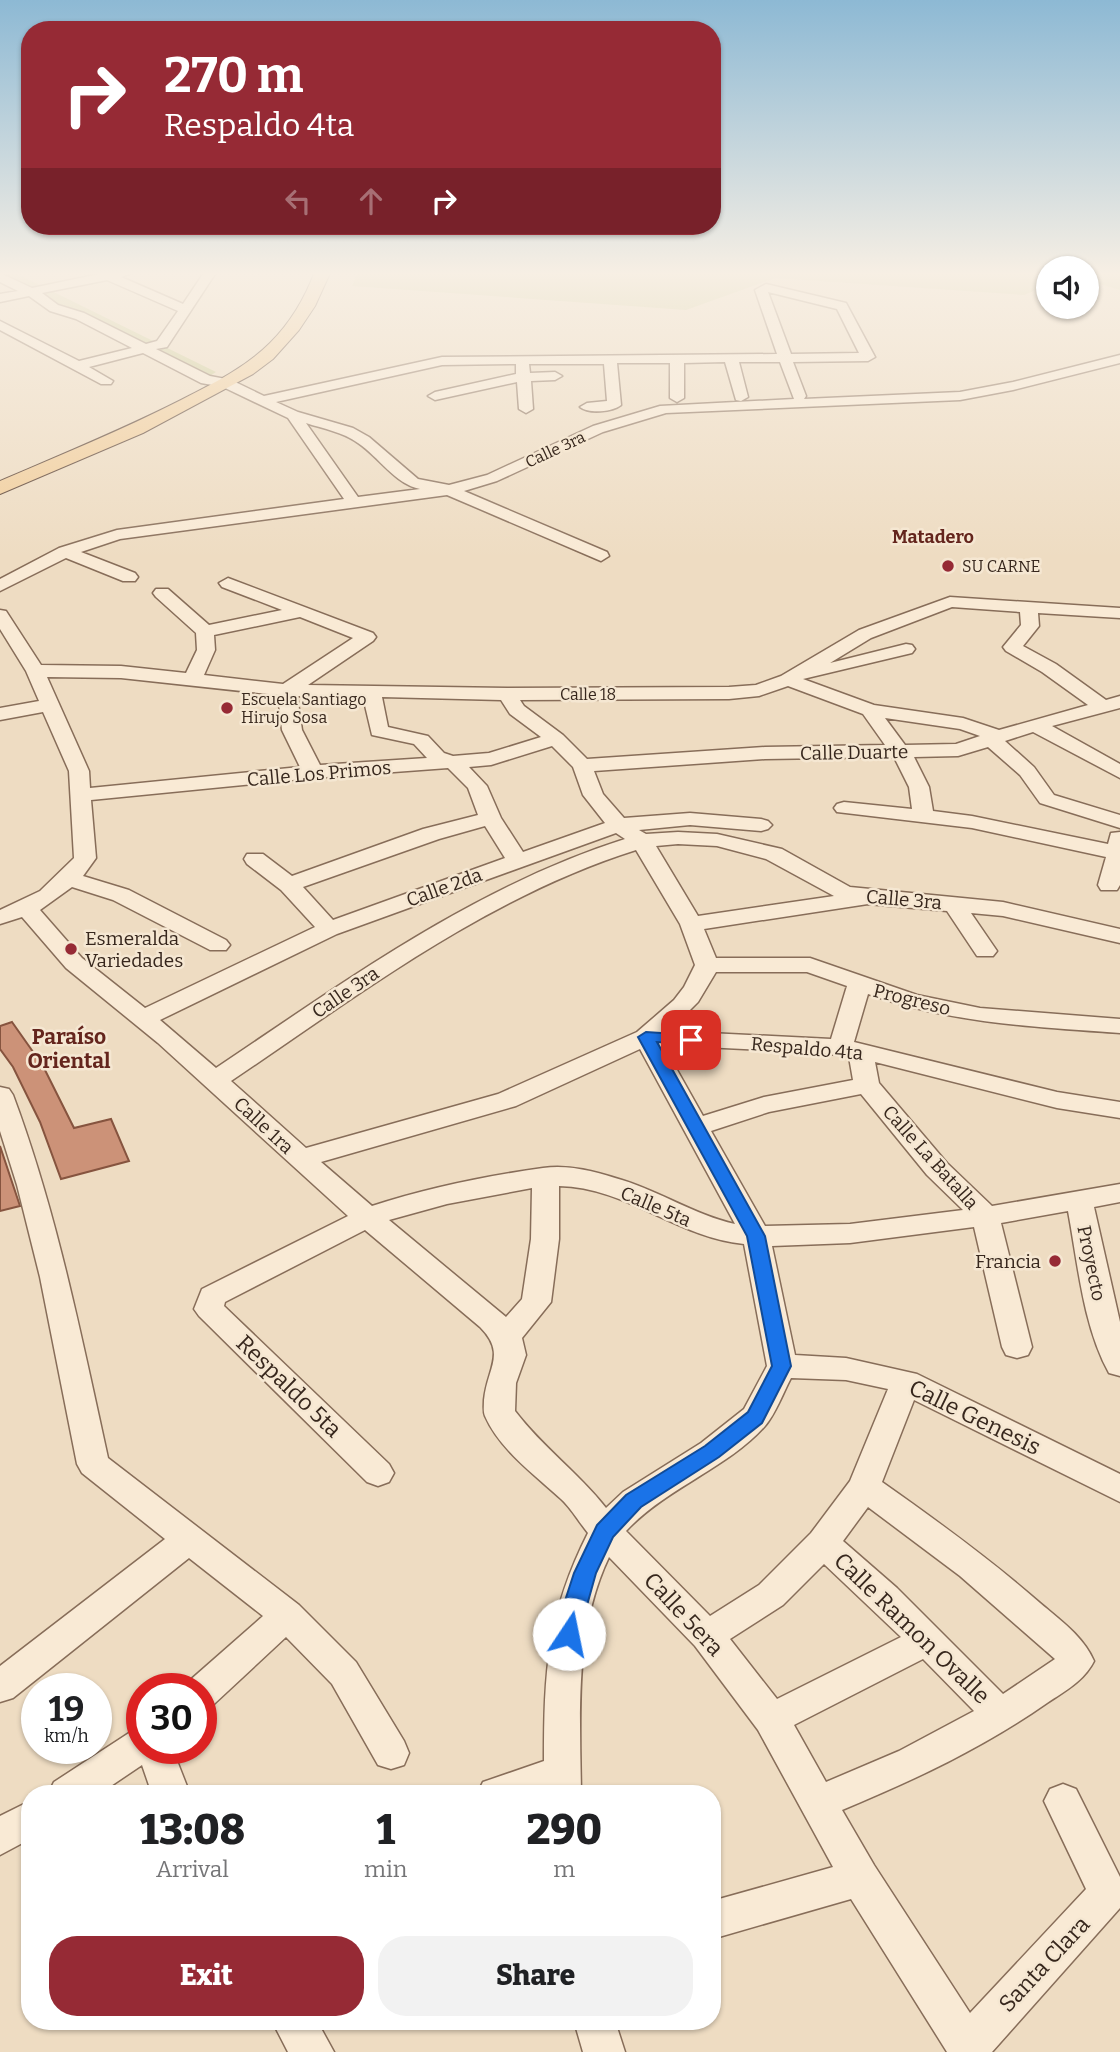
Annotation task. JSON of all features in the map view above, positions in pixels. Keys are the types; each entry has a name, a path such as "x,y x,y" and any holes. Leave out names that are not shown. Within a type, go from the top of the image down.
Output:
{"main road":[{"path":"0,488 125,434 217,379 230,367"},
{"path":"0,473 99,433 244,367"}],"street":[{"path":"77,367 106,382"},
{"path":"187,367 275,407 297,422 355,504"},
{"path":"198,367 217,379"},
{"path":"260,401 416,367"},
{"path":"275,407 445,367"},
{"path":"522,367 526,409"},
{"path":"435,396 523,377 578,375 585,367"},
{"path":"587,408 615,404 611,367"},
{"path":"677,367 677,398"},
{"path":"733,367 741,397"},
{"path":"789,367 799,396"},
{"name":"Calle 3ra","path":"0,586 65,552 117,535 449,490 492,478 598,429 665,409 960,396 1089,367"},
{"path":"297,422 322,423 364,439 413,483 449,490 601,556"},
{"path":"65,552 129,577"},
{"path":"228,583 367,637 287,690 292,730 313,772"},
{"path":"162,593 205,631 206,650 192,680"},
{"name":"Calle 18","path":"35,671 121,673 287,690 507,694 729,693 760,690 793,677 864,634 950,602 1120,613"},
{"path":"1029,607 1030,626 1012,647 1111,704"},
{"path":"205,631 300,612"},
{"path":"0,615 35,671 79,771 85,858 70,879 28,909 0,918"},
{"path":"793,677 906,649"},
{"path":"793,677 870,710 963,724 992,734 999,748 1027,771 1047,799 1120,824 1119,853 1109,885"},
{"path":"371,692 379,731 421,740 437,757 454,763 477,786 490,818 517,860"},
{"path":"507,694 517,710 556,739 582,765 593,796 618,825 642,841 691,924 707,965 698,989 679,1012 646,1037 756,1236 782,1366 755,1417 712,1451 634,1501 605,1531 585,1573 573,1610 562,1683 561,1783"},
{"name":"Calle Duarte","path":"582,765 645,763 765,753 958,750 1111,704"},
{"path":"0,714 50,705"},
{"path":"870,710 886,736 902,752 921,786 925,800 923,817"},
{"path":"1035,725 1120,772"},
{"name":"Calle Los Primos","path":"80,795 313,772 491,759 556,739"},
{"path":"844,808 1020,830 1119,853"},
{"path":"289,885 431,834 490,818"},
{"name":"Calle 2da","path":"144,1018 329,929 618,825 690,819 761,825"},
{"name":"Calle 3ra","path":"216,1080 393,960 483,907 585,859 642,841 704,839 757,849 774,854 843,892 868,897 1003,909 1120,936"},
{"path":"255,859 289,885 329,929"},
{"path":"70,879 121,895 218,945"},
{"path":"691,924 868,897"},
{"path":"953,903 985,951"},
{"name":"Calle 1ra","path":"28,909 38,927 74,966 144,1018 369,1218 478,1307 506,1336"},
{"name":"Progreso","path":"707,965 810,965 859,985 911,1001 980,1015 1120,1026"},
{"path":"850,1049 859,985"},
{"name":"Respaldo 4ta","path":"300,1158 507,1100 646,1037 850,1049 1057,1100 1120,1110"},
{"name":"Calle La Batalla","path":"850,1049 867,1085 937,1169 985,1216 1017,1347"},
{"path":"697,1127 764,1105 867,1085"},
{"path":"0,1095 19,1147 51,1261 93,1464 287,1615 344,1673 391,1753"},
{"path":"506,1336 536,1302 545,1239 546,1176"},
{"name":"Calle 5ta","path":"212,1296 369,1218 455,1193 546,1176 594,1181 646,1199 680,1217 715,1229 756,1236 861,1233 1120,1194"},
{"name":"Proyecto","path":"1079,1200 1103,1315 1120,1365"},
{"name":"Respaldo 5ta","path":"212,1296 209,1309 378,1472"},
{"name":"Calle 5era","path":"506,1336 511,1355 501,1383 499,1413 547,1469 575,1492 605,1531 707,1636 771,1719 860,1878 969,2049"},
{"name":"Calle Genesis","path":"782,1366 846,1369 905,1382 1120,1489"},
{"path":"707,1636 771,1595 823,1543 864,1487 905,1382"},
{"path":"819,1802 912,1763 1001,1714 1076,1661 1073,1654 1027,1610 937,1537 864,1487"},
{"path":"0,1687 188,1540"},
{"name":"Calle Ramon Ovalle","path":"823,1543 885,1598 925,1641 1001,1714"},
{"path":"217,1678 287,1615"},
{"path":"771,1719 925,1641"},
{"path":"81,1785 126,1755"},
{"path":"160,1764 167,1785"},
{"name":"Santa Clara","path":"969,2049 1106,1895 1106,1889 1063,1801"},
{"path":"0,1838 21,1824"},
{"path":"721,1917 860,1878"},
{"path":"298,2030 313,2052"},
{"path":"597,2030 604,2052"}],"green space":[{"path":"181,367 205,367 216,372 205,379"}],"building":[{"path":"12,1022 43,1066 74,1128 111,1119 129,1161 61,1179 40,1122 13,1067 0,1049 0,1026"},
{"path":"0,1146 20,1206 0,1211"}],"place":[{"name":"SU CARNE","path":"948,566"},
{"name":"Escuela Santiago Hirujo Sosa","path":"227,708"},
{"name":"Esmeralda Variedades","path":"71,949"},
{"name":"Francia","path":"1055,1261"}],"district":[{"name":"Matadero","path":"933,537"},
{"name":"Paraíso Oriental","path":"69,1049"}],"route":[{"path":"569,1634 573,1610 585,1573 605,1531 634,1501 712,1451 755,1417 782,1366 756,1236 646,1037 691,1040"}]}
